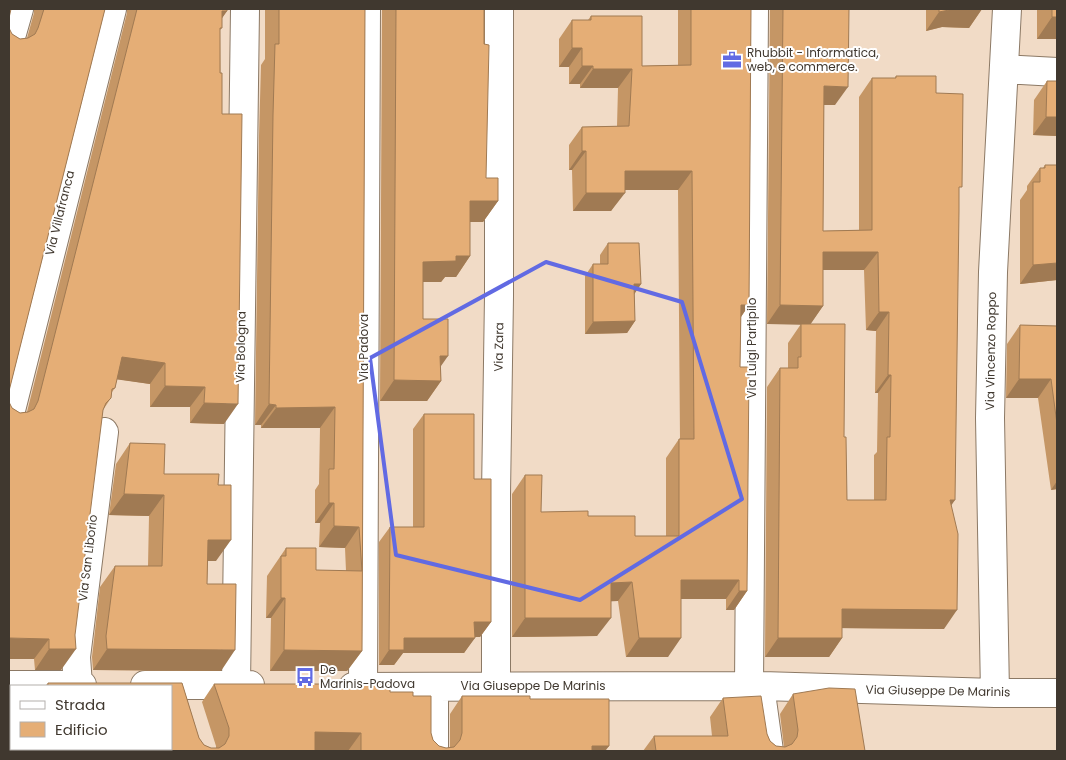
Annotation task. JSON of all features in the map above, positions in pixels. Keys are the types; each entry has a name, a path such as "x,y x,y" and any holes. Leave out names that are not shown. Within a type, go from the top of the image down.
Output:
{"street":[{"path":"9,44 19,9"},
{"name":"Via Villafranca","path":"9,418 112,9"},
{"name":"Via Bologna","path":"236,685 245,9"},
{"name":"Via Padova","path":"363,687 366,9"},
{"name":"Via Zara","path":"496,686 499,9"},
{"name":"Via Luigi Partipilo","path":"754,9 755,686 769,751"},
{"name":"Via Vincenzo Roppo","path":"995,693 990,418 992,272 1007,9"},
{"path":"1004,69 1057,72"},
{"name":"Via San Liborio","path":"78,685 76,657 104,432"},
{"path":"20,685 275,686"},
{"path":"180,685 189,714"},
{"name":"Via Giuseppe De Marinis","path":"324,686 755,686 1057,693"},
{"path":"434,687 434,751"}],"highlighted area":[{"path":"546,262 682,302 742,499 580,600 396,555 370,358"}],"building":[{"path":"44,9 105,9 9,391 9,28 12,34 20,39 28,38 35,34"},
{"path":"137,9 227,9 227,11 222,11 222,28 220,28 222,114 242,114 238,404 204,403 205,387 165,386 165,363 122,357 115,388 112,389 111,398 103,410 75,635 76,649 49,649 49,639 9,638 9,402 12,408 20,413 34,409 38,401"},
{"path":"279,9 365,9 362,651 284,650 285,598 281,598 281,556 286,556 286,548 316,548 316,570 362,571 359,527 334,526 334,503 329,503 329,469 334,469 335,407 276,408 276,405 269,404 273,115 275,44 279,44"},
{"path":"396,9 484,9 484,44 489,45 486,178 498,178 498,201 470,201 470,256 456,256 456,261 423,262 423,319 448,319 448,356 440,356 441,381 394,380"},
{"path":"691,9 751,9 749,305 741,305 740,367 749,367 747,591 739,591 739,580 681,580 681,638 639,638 632,582 611,583 611,618 525,618 525,475 542,475 541,512 588,511 588,516 635,516 635,536 679,536 679,439 694,439 692,171 625,171 625,193 586,193 586,151 582,151 582,127 629,126 632,69 593,69 593,66 582,66 582,48 572,48 572,20 591,20 591,16 642,16 642,66 691,65"},
{"path":"783,9 849,9 848,87 824,86 823,231 872,230 872,78 936,76 936,93 963,94 962,187 959,187 955,500 950,500 958,534 957,610 842,609 842,638 778,638 780,368 798,368 798,357 801,357 801,324 845,324 844,437 846,437 847,500 886,500 887,437 890,437 891,375 888,375 889,312 879,312 878,252 823,252 823,306 780,305"},
{"path":"939,9 954,9 939,12"},
{"path":"1052,9 1057,9 1057,17 1052,17"},
{"path":"1047,81 1057,81 1057,117 1046,117"},
{"path":"1045,165 1057,165 1057,263 1033,265 1033,182 1040,182 1040,168 1045,168"},
{"path":"608,243 639,243 641,284 634,284 635,321 593,322 593,264 608,264"},
{"path":"1020,325 1057,326 1057,424 1051,379 1019,379"},
{"path":"424,414 474,414 474,479 491,479 491,622 474,622 475,638 404,638 404,650 389,650 390,527 424,527"},
{"path":"130,443 165,444 164,474 219,474 218,485 231,485 231,540 208,540 207,584 236,584 235,650 107,649 106,636 115,566 162,566 164,495 124,494"},
{"path":"48,683 182,683 199,738 204,745 211,748 219,748 225,744 229,736 229,728 214,684 390,684 390,692 413,692 413,696 431,696 431,733 433,740 439,746 446,748 454,747 460,740 462,733 462,696 530,696 530,699 609,699 609,746 592,746 592,751 361,751 361,733 315,732 315,751 9,751 9,687 10,750 172,750 172,685 48,685"},
{"path":"829,688 855,689 865,751 656,751 654,736 728,736 723,698 761,696 767,734 770,741 776,746 785,747 792,744 797,737 798,730 793,694"}],"place":[{"name":"Rhubbit - Informatica, web, e commerce.","path":"732,60"},
{"name":"De Marinis-Padova","path":"305,677"}]}
